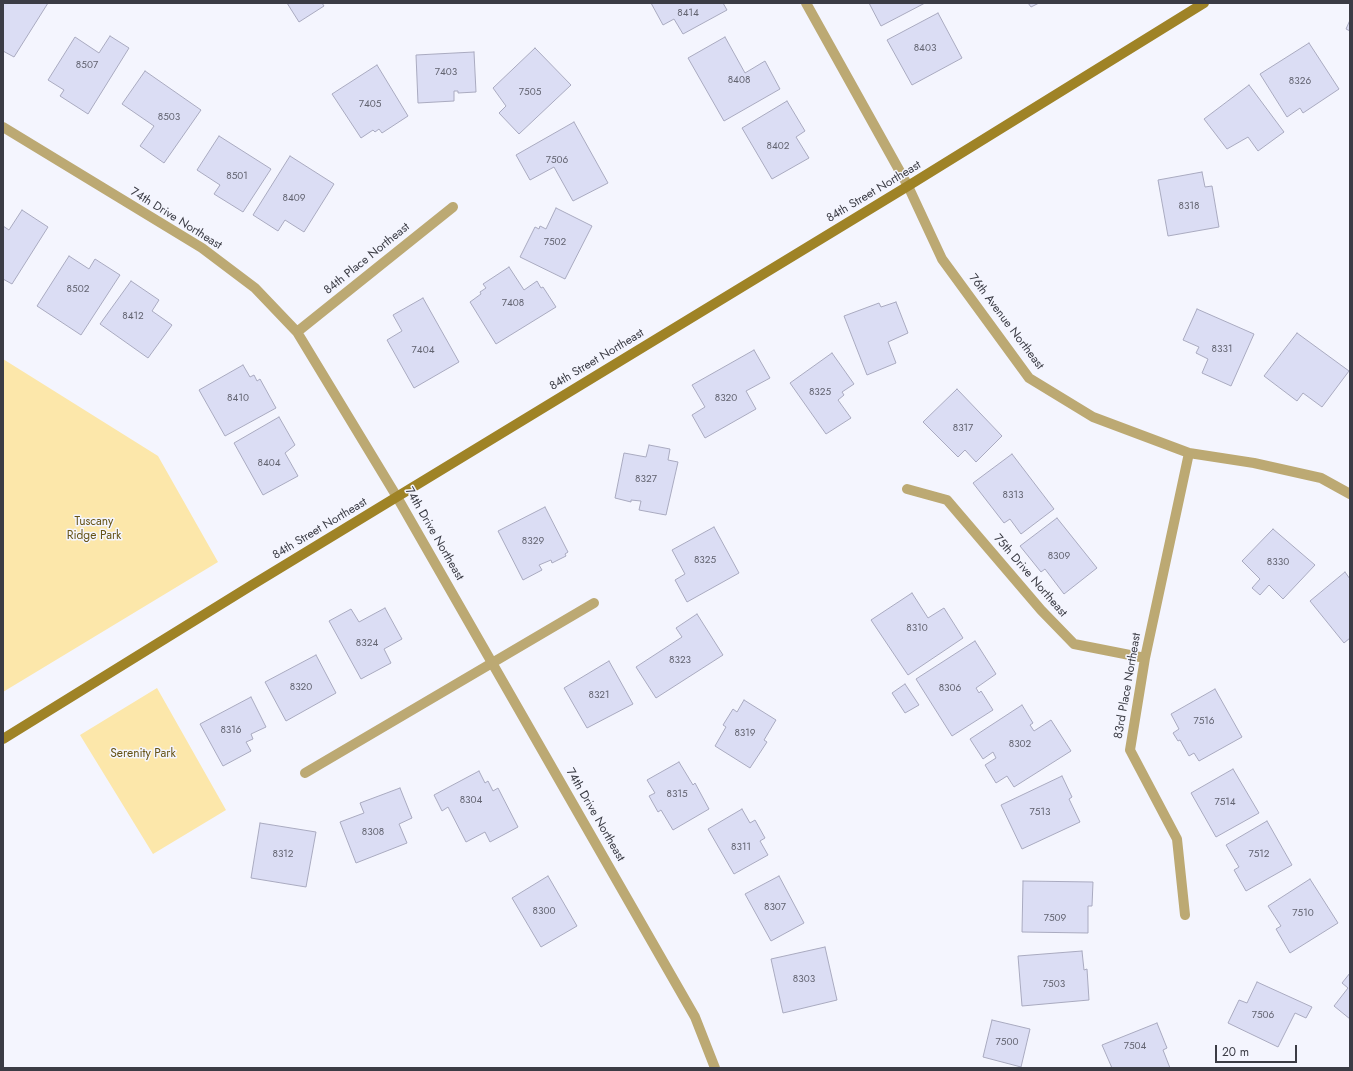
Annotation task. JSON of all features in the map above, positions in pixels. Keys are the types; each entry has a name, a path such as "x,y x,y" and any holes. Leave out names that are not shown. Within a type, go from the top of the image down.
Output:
{"street":[{"name":"76th Avenue Northeast","path":"806,3 908,186 942,259 1030,378 1094,416 1189,453 1254,464 1321,478 1350,494"},
{"name":"84th Street Northeast","path":"3,739 908,186 1204,3"},
{"name":"74th Drive Northeast","path":"3,127 202,248 255,288 297,332 397,497 695,1017 715,1068"},
{"name":"84th Place Northeast","path":"297,332 453,207"},
{"name":"83rd Place Northeast","path":"1185,915 1177,839 1130,750 1145,658 1189,453"},
{"name":"75th Drive Northeast","path":"907,489 947,500 1041,610 1074,644 1145,658"},
{"path":"305,773 494,664 594,603"}],"green space":[{"name":"Tuscany Ridge Park","path":"3,359 158,456 218,562 3,692"},
{"name":"Serenity Park","path":"157,688 226,810 153,854 80,735"}],"building":[{"path":"3,3 48,3 14,57 3,51"},
{"path":"287,3 322,3 324,6 299,22"},
{"path":"651,3 723,3 727,10 683,34 674,19 663,25"},
{"path":"869,3 925,3 881,26"},
{"path":"1028,3 1039,3 1031,7"},
{"path":"938,13 962,58 912,85 887,40"},
{"path":"1350,20 1350,31 1346,29"},
{"path":"110,36 129,48 88,114 60,96 64,90 48,80 75,37 99,53"},
{"path":"725,37 745,73 765,61 780,89 724,121 688,58"},
{"path":"1309,43 1339,89 1303,113 1300,108 1287,117 1260,74"},
{"path":"535,48 571,85 519,134 499,113 506,106 493,88"},
{"path":"474,52 476,92 458,93 458,91 454,91 454,101 418,103 416,55"},
{"path":"377,65 408,116 382,133 379,129 375,132 373,130 361,138 332,94"},
{"path":"145,71 201,110 164,163 140,146 154,126 122,104"},
{"path":"1249,85 1284,132 1258,151 1248,137 1227,149 1204,119"},
{"path":"787,101 805,131 796,137 809,158 772,179 742,128"},
{"path":"574,122 608,183 573,201 554,167 530,180 516,155"},
{"path":"219,136 271,169 243,212 214,194 220,185 197,170"},
{"path":"290,156 334,184 304,232 285,220 278,231 253,215"},
{"path":"1202,172 1205,187 1212,186 1219,227 1168,236 1158,180"},
{"path":"556,208 592,226 565,279 520,257 535,227 539,229 540,226 546,229"},
{"path":"22,210 48,227 12,284 3,279 3,226 9,230"},
{"path":"69,256 89,269 95,259 120,275 81,335 37,306"},
{"path":"509,267 524,290 537,281 541,288 543,287 556,307 496,344 470,302 481,294 480,292 486,288 483,284"},
{"path":"131,281 159,300 152,311 172,325 148,358 100,324"},
{"path":"423,298 459,362 414,388 387,340 402,331 393,315"},
{"path":"896,302 908,333 888,342 896,363 867,375 844,316 879,303 881,307"},
{"path":"1197,309 1254,334 1231,386 1202,373 1208,359 1196,353 1199,347 1183,340"},
{"path":"1297,333 1349,371 1322,407 1303,393 1297,401 1264,376"},
{"path":"754,350 770,378 746,391 756,409 705,438 692,415 705,407 692,385"},
{"path":"832,353 854,384 842,392 844,395 838,400 851,418 826,434 790,383"},
{"path":"243,365 250,377 254,375 257,381 260,379 276,408 225,436 199,390"},
{"path":"957,389 1002,436 976,462 965,450 958,457 923,422"},
{"path":"279,417 295,445 285,453 298,476 263,495 234,443"},
{"path":"649,445 670,449 668,460 678,462 666,515 639,510 641,501 631,500 631,502 615,498 624,453 646,457"},
{"path":"1012,454 1054,509 1021,534 1010,519 1004,523 973,483"},
{"path":"545,507 568,552 565,554 566,556 552,563 551,560 539,565 542,570 523,580 498,531"},
{"path":"1057,518 1097,568 1064,594 1045,569 1041,572 1020,546"},
{"path":"714,527 739,573 687,602 675,580 685,574 672,550"},
{"path":"1273,529 1315,565 1283,599 1269,585 1260,595 1252,588 1260,579 1242,561"},
{"path":"1345,572 1350,579 1350,638 1344,643 1310,601"},
{"path":"912,593 928,618 944,608 963,638 908,675 871,620"},
{"path":"385,608 402,639 384,649 391,663 361,679 329,621 351,609 359,622"},
{"path":"697,614 723,655 656,698 636,667 682,637 676,628"},
{"path":"975,641 996,674 976,688 979,693 981,691 993,710 952,736 916,679"},
{"path":"316,655 336,693 286,721 265,682"},
{"path":"609,661 633,704 587,728 564,688"},
{"path":"905,684 919,705 905,713 892,693"},
{"path":"1215,689 1242,737 1199,761 1194,753 1189,756 1180,740 1178,741 1173,733 1179,729 1171,714"},
{"path":"251,697 266,727 251,734 253,739 246,742 251,751 223,766 200,724"},
{"path":"744,700 776,720 764,740 767,742 750,768 715,746 726,727 723,725 733,709 737,712"},
{"path":"1022,705 1033,723 1030,725 1034,731 1051,720 1071,751 1014,787 1007,776 996,783 985,765 996,758 993,752 983,759 970,739"},
{"path":"679,762 693,785 695,783 709,809 673,830 661,810 658,812 649,796 655,793 647,780"},
{"path":"1233,769 1259,813 1216,837 1191,793"},
{"path":"479,771 485,783 488,781 493,791 498,788 518,827 490,842 485,832 466,842 448,807 442,811 434,795"},
{"path":"1062,776 1072,797 1069,799 1080,822 1022,849 1001,805"},
{"path":"400,788 412,818 399,824 407,843 356,863 340,822 364,813 360,803"},
{"path":"742,809 750,823 755,820 765,838 760,841 768,855 734,874 708,829"},
{"path":"1267,821 1292,865 1246,891 1234,870 1239,867 1226,845"},
{"path":"260,823 316,832 306,887 251,878"},
{"path":"548,876 577,926 541,947 512,898"},
{"path":"779,876 804,923 771,941 745,894"},
{"path":"1310,879 1338,923 1290,953 1276,929 1281,926 1268,906"},
{"path":"1023,881 1093,882 1092,906 1088,906 1088,933 1022,932"},
{"path":"825,947 837,1000 783,1013 771,959"},
{"path":"1082,951 1084,970 1087,969 1089,1000 1022,1006 1018,956"},
{"path":"1350,973 1350,1019 1334,1006 1348,988 1342,983"},
{"path":"1257,982 1312,1007 1306,1018 1295,1013 1278,1047 1228,1023 1239,1000 1247,1003"},
{"path":"992,1020 1030,1029 1021,1067 983,1057"},
{"path":"1157,1023 1167,1048 1163,1050 1170,1068 1112,1068 1102,1045"}]}
